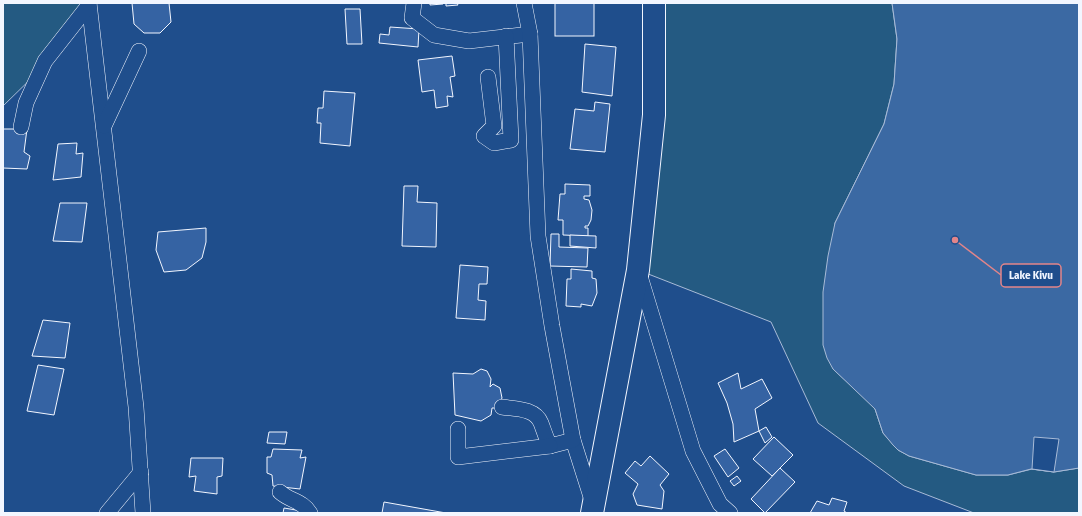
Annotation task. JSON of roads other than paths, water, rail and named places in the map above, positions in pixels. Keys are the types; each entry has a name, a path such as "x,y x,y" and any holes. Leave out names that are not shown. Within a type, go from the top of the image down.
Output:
{"highway":[{"path":"593,508 638,270 654,115 654,3"}],"street":[{"path":"414,3 412,18 434,35 469,41 530,34"},
{"path":"524,3 530,34 538,236 552,326 573,440 593,508"},
{"path":"89,4 135,399 143,513"},
{"path":"21,127 26,103 45,61 89,4"},
{"path":"488,77 494,126 484,136 494,143 511,140 506,36"},
{"path":"104,126 139,51"},
{"path":"638,270 693,451 723,510"},
{"path":"502,407 526,410 541,422 542,431 550,446"},
{"path":"458,429 458,457 550,446 573,440"},
{"path":"107,513 141,472"},
{"path":"280,492 287,498 305,505 310,513"}],"place":[{"name":"Lake Kivu","path":"955,240"}]}
